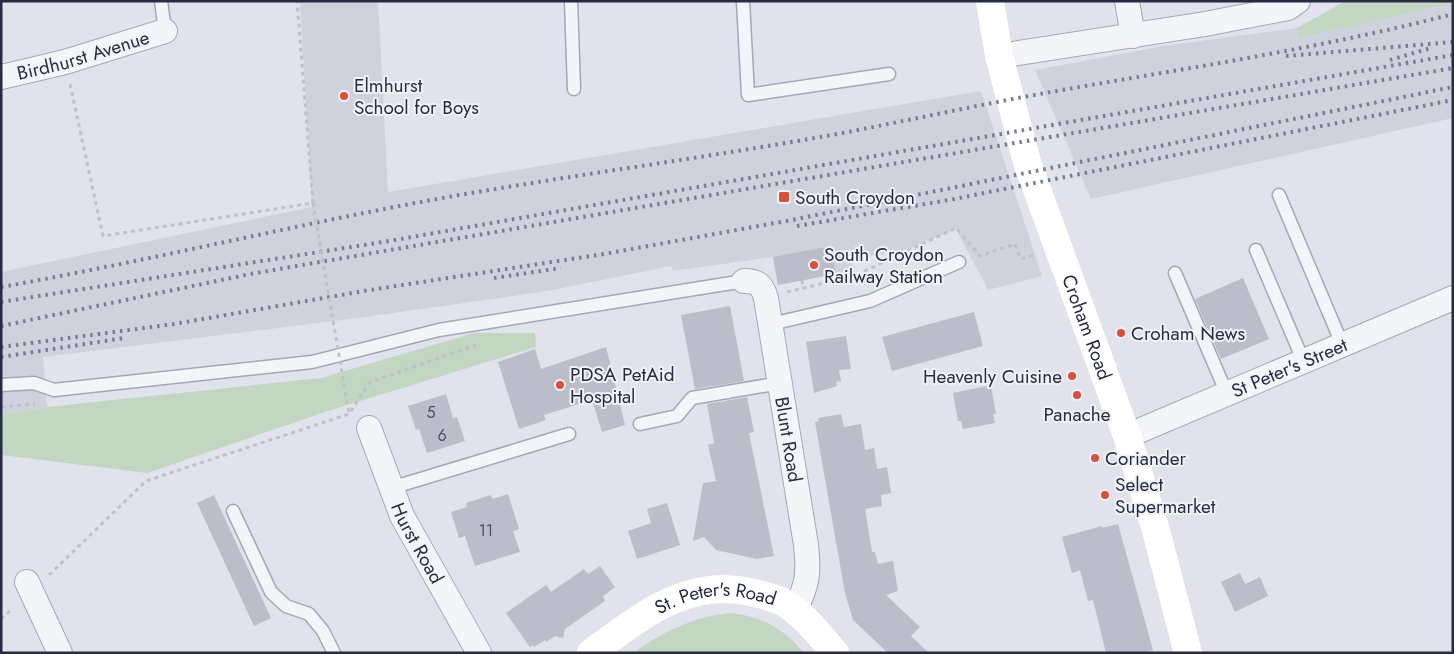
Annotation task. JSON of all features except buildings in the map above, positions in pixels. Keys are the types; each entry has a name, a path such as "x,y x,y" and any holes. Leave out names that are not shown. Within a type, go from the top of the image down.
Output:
{"main road":[{"name":"Croham Road","path":"990,1 999,56 1027,162 1127,436 1155,527 1188,653"},
{"name":"St. Peter's Road","path":"591,653 655,609 679,596 716,588 744,590 773,598 794,610 835,653"}],"street":[{"path":"1127,1 1132,36"},
{"path":"999,56 1132,36 1288,8 1298,1"},
{"name":"Birdhurst Avenue","path":"1,77 65,62 165,31"},
{"name":"Blunt Road","path":"744,281 754,281 763,286 766,298 809,572 806,589 794,610"},
{"name":"St Peter's Street","path":"1127,436 1453,298"},
{"name":"Hurst Road","path":"369,428 402,516 479,653"},
{"path":"29,587 60,653"}],"lane":[{"path":"161,1 165,31"},
{"path":"571,1 574,90"},
{"path":"743,1 748,96 889,74"},
{"path":"1279,195 1342,344"},
{"path":"1256,250 1303,360"},
{"path":"771,324 870,301 959,262"},
{"path":"1175,273 1227,394"},
{"path":"1,385 34,383 54,390 312,362 439,330 744,281"},
{"path":"640,424 677,416 692,398 780,383"},
{"path":"391,488 569,434"},
{"path":"233,511 271,592 286,606 309,614 323,631 334,653"}],"path":[{"path":"297,1 313,204 349,414"},
{"path":"65,62 103,236 313,204"},
{"path":"766,298 854,276 956,228 980,256 1014,244 1021,259 1038,253"},
{"path":"802,280 803,288"},
{"path":"1,619 29,587 96,532 146,482 349,414 370,382 456,353 481,342"}],"shaded area":[{"path":"300,1 378,1 388,192 981,91 1042,276 988,290 956,229 905,250 852,260 854,270 778,285 773,257 673,271 671,266 548,291 358,318 43,357 47,407 1,415 1,272 312,207"},
{"path":"1346,1 1453,1 1453,118 1091,199 1035,70 1163,46 1297,28"}],"green space":[{"path":"1346,1 1453,1 1453,3 1299,38 1297,28"},
{"path":"474,333 535,333 536,347 331,410 147,473 1,455 1,415 47,407 321,378"},
{"path":"729,613 752,617 771,625 788,637 804,653 633,653 655,638 690,622"}],"railway":[{"path":"1,287 428,201 848,132 1045,93 1301,48 1453,14"},
{"path":"1286,56 1453,42"},
{"path":"1390,60 1431,48"},
{"path":"1,302 383,242 1453,55"},
{"path":"1,326 250,274 1453,68"},
{"path":"1,347 174,324 370,290 604,254 792,220 1453,87"},
{"path":"797,226 954,199 1453,100"},
{"path":"494,278 561,268"},
{"path":"1,357 124,338"}],"place":[{"name":"Elmhurst School for Boys","path":"344,96"},
{"name":"South Croydon","path":"784,197"},
{"name":"South Croydon Railway Station","path":"814,265"},
{"name":"Croham News","path":"1121,333"},
{"name":"Heavenly Cuisine","path":"1072,376"},
{"name":"PDSA PetAid Hospital","path":"560,385"},
{"name":"Panache","path":"1077,395"},
{"name":"Coriander","path":"1095,458"},
{"name":"Select Supermarket","path":"1105,495"}]}
